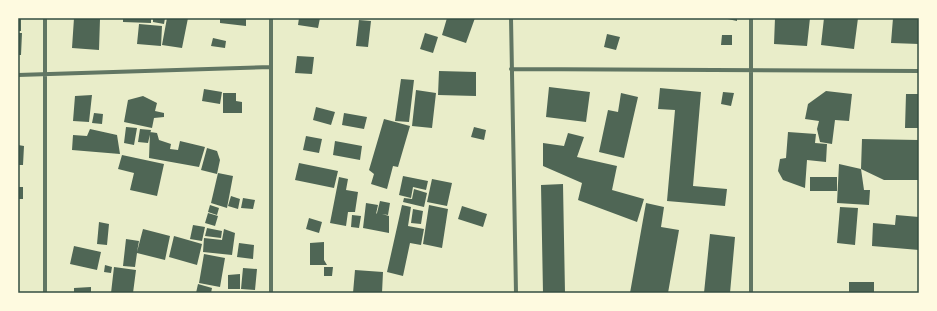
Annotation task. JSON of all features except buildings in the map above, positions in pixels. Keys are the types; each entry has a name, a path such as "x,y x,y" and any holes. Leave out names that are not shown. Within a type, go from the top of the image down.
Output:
{"street":[{"path":"45,18 45,293"},
{"path":"271,18 271,293"},
{"path":"511,18 516,293"},
{"path":"751,18 751,293"},
{"path":"18,75 271,67"},
{"path":"511,69 919,71"}]}
